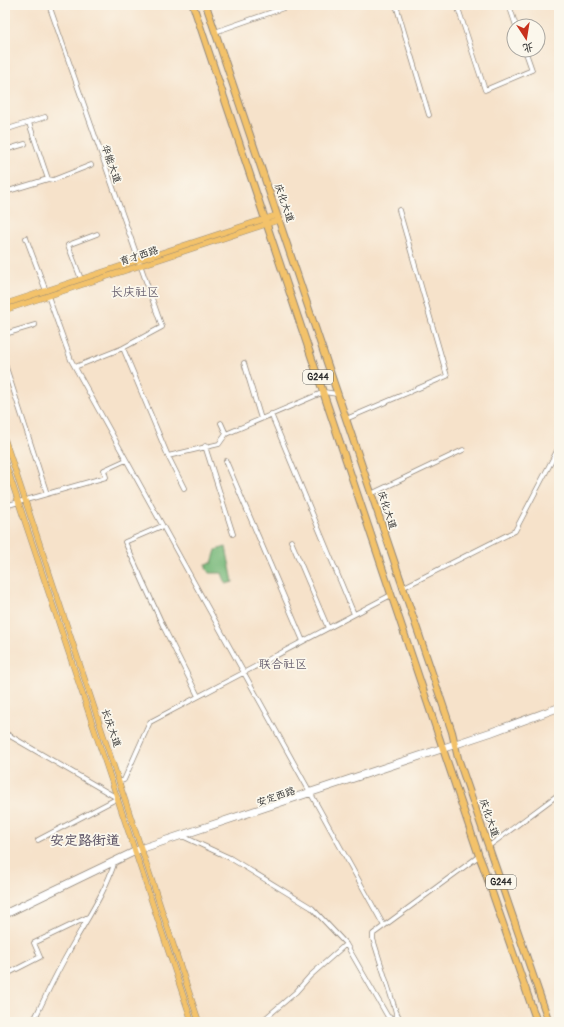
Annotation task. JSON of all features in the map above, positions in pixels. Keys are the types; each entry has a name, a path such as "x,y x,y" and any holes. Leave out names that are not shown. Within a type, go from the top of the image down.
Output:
{"highway":[{"name":"G244","path":"193,5 479,856 484,866 537,1022"},
{"name":"庆化大道","path":"206,5 549,1022"}],"main road":[{"name":"育才西路","path":"5,304 47,293 278,217"},
{"name":"育才西路","path":"5,310 81,279 138,263"},
{"name":"长庆大道","path":"5,440 199,1022"},
{"name":"长庆大道","path":"5,462 192,1022"}],"street":[{"name":"华能大道","path":"48,5 161,328 123,348"},
{"path":"215,32 291,5"},
{"path":"396,5 429,115"},
{"path":"457,5 485,90 532,70 528,58"},
{"path":"509,5 513,18"},
{"path":"5,130 45,118"},
{"path":"29,123 48,179"},
{"path":"5,150 25,144"},
{"path":"5,192 48,179 53,180 91,165"},
{"path":"346,419 447,376 399,210"},
{"path":"81,279 68,244 97,234"},
{"path":"26,238 75,367 242,674 384,926"},
{"path":"5,334 35,325"},
{"path":"75,367 123,348 168,456 184,488"},
{"path":"244,363 261,418"},
{"path":"5,364 48,494"},
{"path":"168,456 205,446 209,448 219,444 226,434 261,418 324,392 337,394"},
{"path":"271,414 354,614"},
{"path":"221,423 226,434"},
{"path":"205,446 233,534"},
{"path":"402,588 514,531 559,447"},
{"path":"371,494 463,450"},
{"path":"5,506 106,477 104,470 126,460"},
{"path":"226,461 303,641"},
{"path":"162,526 125,542 164,628 198,696"},
{"path":"291,541 328,628"},
{"path":"119,782 124,780 129,771 150,722 391,595"},
{"name":"安定西路","path":"455,744 559,706"},
{"name":"安定西路","path":"5,912 141,848 559,709"},
{"path":"5,733 118,798"},
{"path":"489,846 559,794"},
{"path":"38,840 118,798"},
{"path":"180,835 230,858 312,908 346,944 388,1017 398,1021"},
{"path":"398,1021 373,939 373,934 479,856"},
{"path":"31,1022 36,1016 68,953 90,916 111,874 116,859"},
{"name":"安定西路","path":"5,916 116,859"},
{"path":"5,975 40,957 34,943 90,916"},
{"path":"261,1022 296,992 310,976 346,944"}],"green space":[{"path":"226,547 233,582 226,584 222,573 209,573 206,568 206,564 212,563 216,550"}],"district":[{"name":"长庆社区","path":"135,292"},
{"name":"联合社区","path":"283,664"},
{"name":"安定路街道","path":"85,840"}]}
